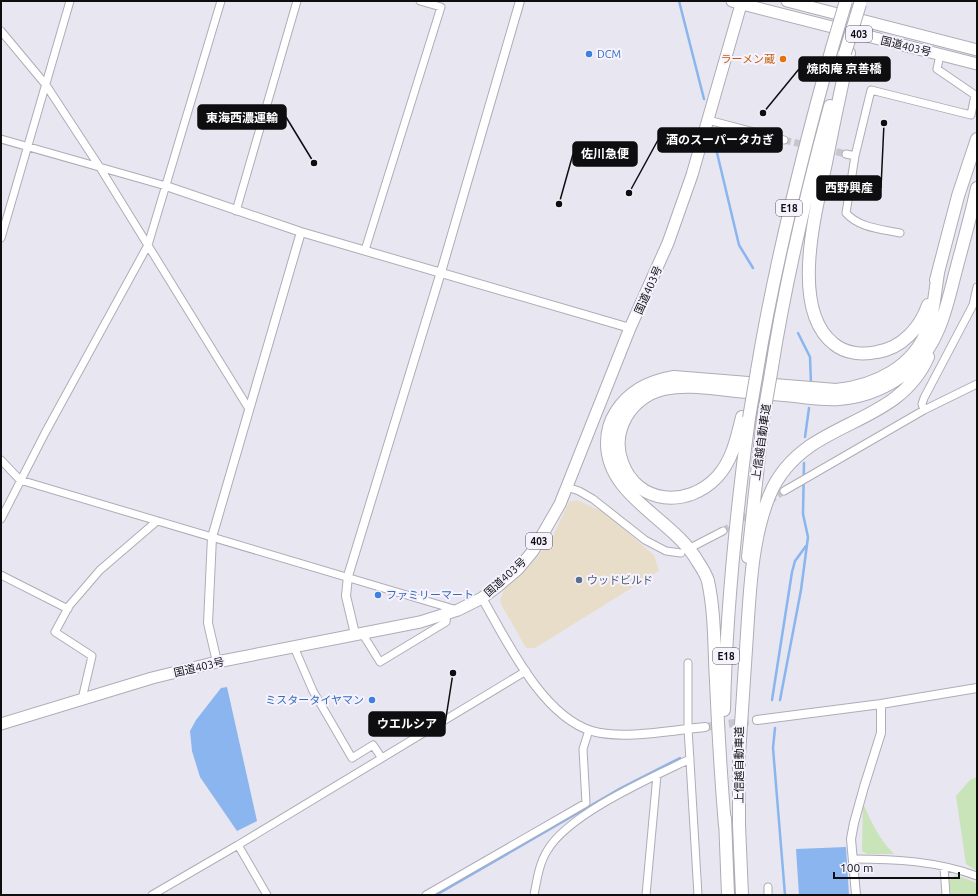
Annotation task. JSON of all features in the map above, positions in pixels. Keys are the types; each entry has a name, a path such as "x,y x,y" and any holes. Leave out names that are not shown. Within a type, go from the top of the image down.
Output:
{"highway":[{"name":"国道403号","path":"787,1 977,50"},
{"name":"E18","path":"745,417 779,239 846,1"},
{"name":"国道403号","path":"1,724 152,678 217,662 420,622 447,614 482,598 518,569 533,551 560,504 630,328 668,242 692,175 739,2 977,64"},
{"name":"上信越自動車道","path":"742,895 739,755 740,676 748,549 763,419 789,272 803,207 861,3"},
{"path":"847,53 822,182 810,258 809,293 815,320 829,340 838,348 860,353 881,352 901,342 917,326 924,315 938,273 958,196 977,139"},
{"path":"739,755 753,567 764,513 773,488 785,469 809,447 837,430 883,407 906,390 920,372 940,326 977,188"},
{"path":"725,826 712,615 707,579 694,554 684,541 627,492 619,482 613,471 607,449 607,438 614,415 620,405 638,389 660,379 674,377 836,390 862,386 874,382 895,370 906,361 922,340 931,318 938,273"},
{"path":"745,417 725,466 708,486 687,497 676,498 652,494 633,481 622,461 619,440 625,418 641,400 652,393 664,389 690,387 822,399 836,399 863,395 889,385 913,367 933,342 940,326"},
{"name":"上信越自動車道","path":"728,895 724,742 728,615 745,417"}],"street":[{"path":"1,238 70,1"},
{"path":"1,519 45,433 148,245 221,1"},
{"path":"236,211 297,1"},
{"path":"365,250 441,7 420,1"},
{"path":"447,614 446,622 380,662 359,633 346,596 348,576 441,272 520,1"},
{"path":"1,31 46,85 99,166 248,409"},
{"path":"900,233 866,225 852,219 846,212 855,156 870,90 971,115 976,94 937,70 940,55"},
{"path":"708,120 784,140"},
{"path":"1,139 166,186 301,232 630,328"},
{"path":"846,154 855,156"},
{"path":"217,662 208,623 212,537 248,409 301,232"},
{"path":"924,410 922,404 924,398 973,304 977,288"},
{"path":"787,490 810,475 924,410 977,384"},
{"path":"1,460 20,480 348,576 458,610"},
{"path":"567,487 579,491 592,499 645,540 666,552 682,553"},
{"path":"82,700 92,656 55,632 68,609 100,570 157,521"},
{"path":"694,546 723,531"},
{"path":"1,575 68,609"},
{"path":"482,598 526,671 552,707 573,723 589,730 625,734 704,727"},
{"path":"294,647 313,691 352,758 373,745 381,757"},
{"path":"688,663 688,728 698,895"},
{"path":"152,895 238,845 381,757 526,671"},
{"path":"757,720 881,704 977,688"},
{"path":"856,895 852,839 854,823 881,733 881,704"},
{"path":"426,895 586,803 583,749 589,730"},
{"path":"534,895 540,866 547,851 558,836 599,806 690,759"},
{"path":"646,895 658,775"},
{"path":"238,845 267,895"},
{"path":"853,859 895,859 944,867 977,876"},
{"path":"944,867 946,895"},
{"path":"768,887 768,895"}],"shaded area":[{"name":"ウッドビルド","path":"577,500 603,512 654,555 659,571 535,648 526,648 500,600 505,588 524,572 539,555 548,541 551,540 569,502"}],"green space":[{"path":"977,777 977,871 966,864 956,796 970,780"},
{"path":"863,803 876,830 894,854 867,854 862,851"},
{"path":"956,875 977,883 977,895 951,895 949,881"}],"water":[{"path":"227,687 257,821 237,831 200,777 192,751 190,731 196,720 221,688"},
{"path":"846,847 849,895 799,895 796,849"}],"waterway":[{"path":"679,1 704,99"},
{"path":"713,136 739,245 753,268"},
{"path":"798,333 810,357 811,384"},
{"path":"805,437 809,408"},
{"path":"780,700 801,590 808,537 803,514 804,463"},
{"path":"772,700 792,572 795,561 806,546"},
{"path":"775,728 773,748 785,895"},
{"path":"436,895 621,788 680,758"}],"tunnel":[{"path":"784,140 810,146"},
{"path":"826,149 846,154"},
{"path":"769,501 784,491"},
{"path":"723,531 753,511"},
{"path":"705,727 757,720"}],"place":[{"name":"DCM","path":"589,54"},
{"name":"ラーメン蔵","path":"783,59"},
{"name":"焼肉庵 京善橋","path":"763,113"},
{"name":"西野興産","path":"884,123"},
{"name":"東海西濃運輸","path":"314,163"},
{"name":"酒のスーパータカぎ","path":"629,193"},
{"name":"佐川急便","path":"559,204"},
{"name":"ウッドビルド","path":"579,580"},
{"name":"ファミリーマート","path":"378,595"},
{"name":"ウエルシア","path":"453,673"},
{"name":"ミスタータイヤマン","path":"372,700"}]}
